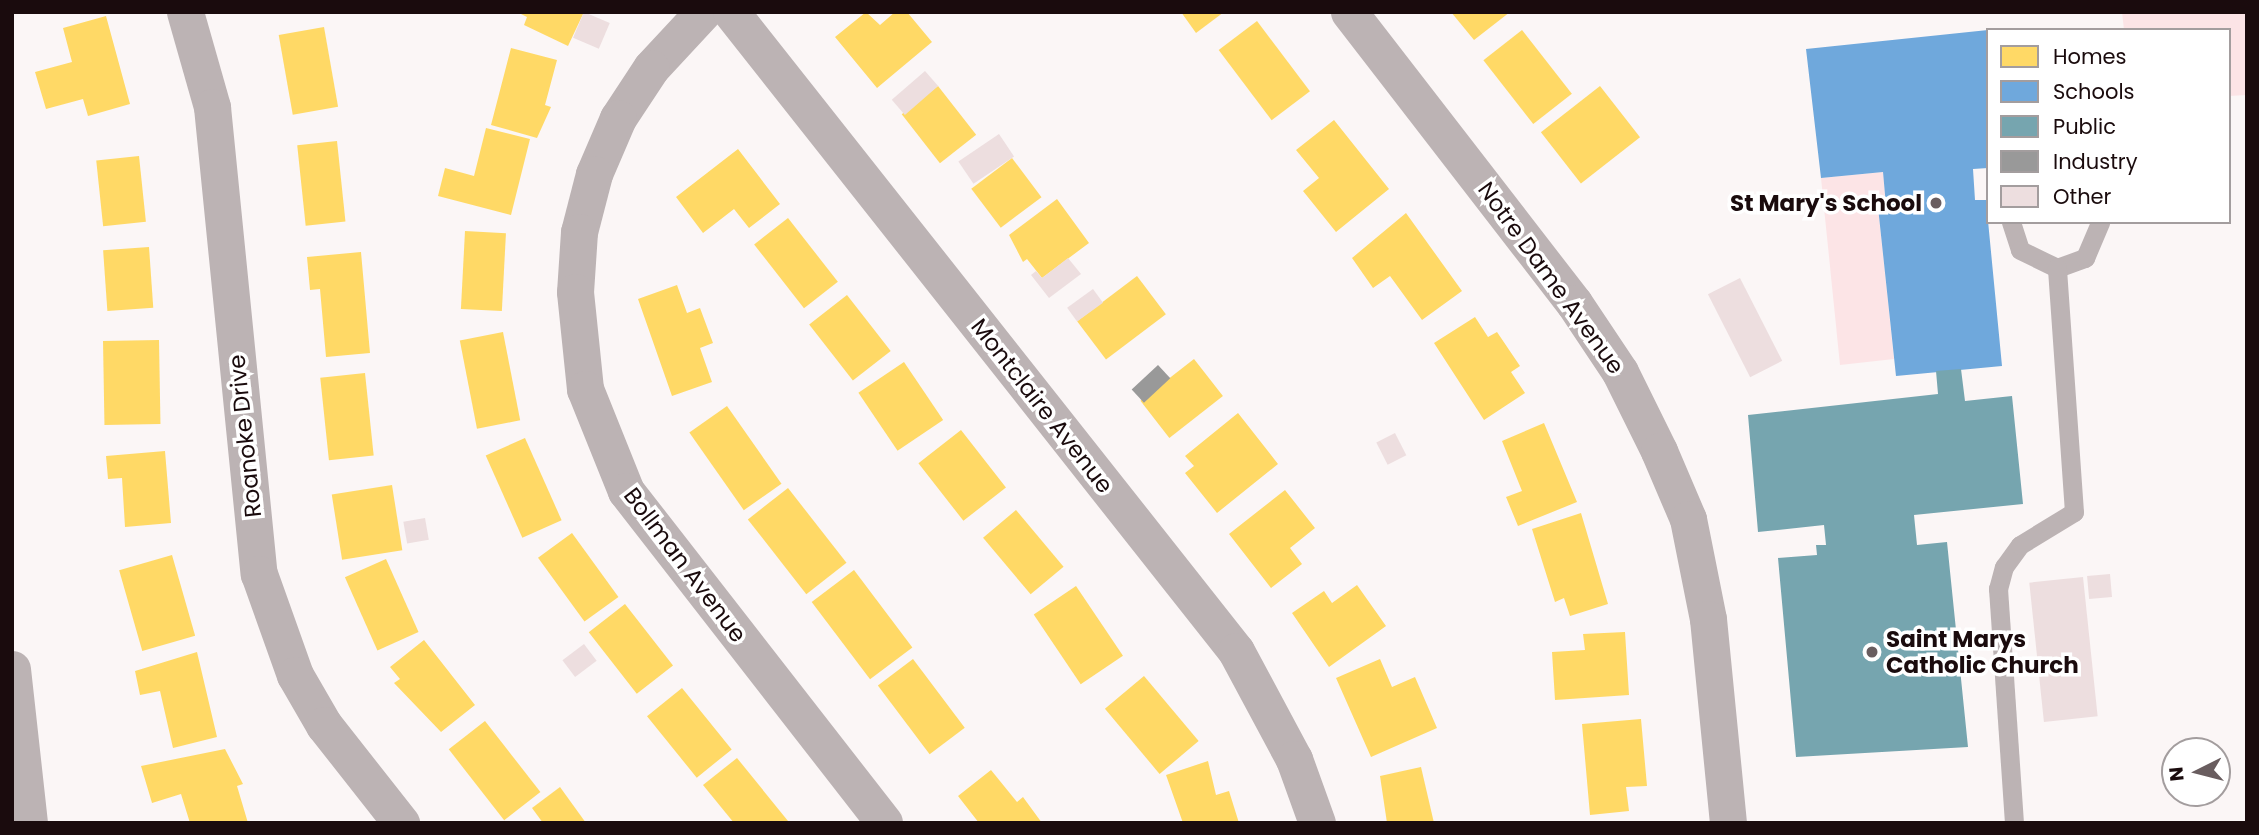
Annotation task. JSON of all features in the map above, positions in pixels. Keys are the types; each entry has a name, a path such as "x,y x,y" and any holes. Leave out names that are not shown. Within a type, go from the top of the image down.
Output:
{"street":[{"name":"Roanoke Drive","path":"185,12 212,107 259,574 295,675 324,725 401,823"},
{"name":"Bollman Avenue","path":"703,12 651,68 618,118 594,174 579,232 575,292 585,389 626,491 884,823"},
{"name":"Montclaire Avenue","path":"731,12 1236,651 1294,759 1317,823"},
{"name":"Notre Dame Avenue","path":"1349,12 1574,303 1620,372 1659,451 1688,519 1708,620 1728,823"},
{"path":"12,669 18,781 29,823"}],"lane":[{"path":"2012,224 2020,250 2057,268 2085,257 2099,224"},
{"path":"2014,823 1998,589 2020,545 2074,512 2057,268"}],"shaded area":[{"path":"2122,12 2247,12 2247,95 2231,96 2231,28 2124,28"},
{"path":"1883,172 1886,206 1878,207 1894,359 1840,365 1821,178"}],"building: Homes":[{"path":"517,12 584,12 568,46 524,25 527,17"},
{"path":"866,12 880,25 895,12 907,12 932,42 877,88 835,37"},
{"path":"1181,12 1224,12 1196,33"},
{"path":"1451,12 1510,12 1474,40"},
{"path":"106,16 130,104 88,116 83,99 46,109 35,72 72,62 63,28"},
{"path":"1257,21 1310,91 1272,120 1219,50"},
{"path":"324,27 338,107 293,115 279,35"},
{"path":"1522,30 1572,94 1533,124 1483,60"},
{"path":"511,48 557,60 545,105 551,107 537,138 491,125"},
{"path":"938,86 976,135 940,163 902,114"},
{"path":"1600,86 1640,137 1581,183 1541,132"},
{"path":"1334,120 1389,189 1336,232 1303,191 1319,178 1296,150"},
{"path":"486,128 530,139 511,215 438,196 445,168 474,176"},
{"path":"337,141 345,222 306,226 297,145"},
{"path":"738,149 780,204 749,228 734,209 703,233 676,197"},
{"path":"139,156 146,222 103,226 96,160"},
{"path":"1012,158 1041,197 1001,228 971,189"},
{"path":"1057,199 1089,243 1042,278 1027,259 1023,262 1009,235"},
{"path":"1406,213 1462,291 1422,320 1390,276 1373,288 1352,258"},
{"path":"788,218 838,282 804,308 754,244"},
{"path":"465,231 506,233 502,311 461,309"},
{"path":"149,247 153,308 107,311 103,250"},
{"path":"361,252 370,353 326,357 320,289 310,290 307,257"},
{"path":"1137,276 1166,314 1106,359 1077,321"},
{"path":"677,285 687,313 700,308 713,343 700,348 712,382 672,396 638,299"},
{"path":"847,295 891,351 853,381 809,325"},
{"path":"1475,317 1488,337 1497,332 1520,366 1511,372 1525,393 1484,420 1434,343"},
{"path":"503,332 520,420 477,429 460,340"},
{"path":"159,340 160,424 104,425 103,341"},
{"path":"1194,359 1223,396 1169,438 1140,401"},
{"path":"904,362 943,420 898,451 858,393"},
{"path":"365,373 374,456 329,460 320,378"},
{"path":"727,406 781,484 744,510 689,432"},
{"path":"1238,413 1278,464 1217,513 1185,473 1194,466 1185,456"},
{"path":"1544,423 1577,502 1518,526 1506,497 1522,491 1502,441"},
{"path":"961,430 1006,488 963,521 918,463"},
{"path":"525,438 562,520 522,538 486,455"},
{"path":"165,451 171,523 125,527 122,478 108,479 106,456"},
{"path":"392,485 402,550 342,560 332,495"},
{"path":"788,488 846,563 806,594 748,519"},
{"path":"1285,490 1315,528 1290,548 1302,564 1271,588 1229,534"},
{"path":"1016,510 1064,567 1031,594 983,538"},
{"path":"1581,513 1608,604 1570,616 1564,598 1555,602 1532,529"},
{"path":"572,533 618,597 584,622 538,558"},
{"path":"172,555 195,636 142,651 119,570"},
{"path":"386,559 419,632 377,650 345,577"},
{"path":"854,570 912,647 870,679 812,602"},
{"path":"1357,585 1386,626 1329,667 1292,613 1324,591 1332,603"},
{"path":"1076,586 1123,656 1081,684 1034,615"},
{"path":"625,604 673,665 637,694 589,632"},
{"path":"1625,632 1629,695 1555,700 1552,652 1585,650 1583,634"},
{"path":"424,640 475,705 441,732 394,683 400,679 390,667"},
{"path":"197,652 217,737 173,748 160,691 140,695 135,671"},
{"path":"913,659 965,728 930,754 878,685"},
{"path":"1380,659 1392,687 1415,677 1437,728 1371,757 1336,678"},
{"path":"1144,676 1199,741 1160,774 1105,709"},
{"path":"682,688 732,749 697,778 647,716"},
{"path":"1641,719 1647,786 1626,787 1629,811 1590,815 1582,724"},
{"path":"485,721 540,792 504,820 449,749"},
{"path":"225,749 243,784 237,786 248,823 190,823 181,794 152,803 141,766"},
{"path":"737,758 788,821 734,823 703,785"},
{"path":"1208,761 1216,795 1229,791 1239,823 1183,823 1166,775"},
{"path":"1421,767 1434,823 1387,823 1380,776"},
{"path":"991,770 1017,802 1023,797 1042,823 979,823 958,796"},
{"path":"560,787 586,823 543,823 532,808"}],"building: Schools":[{"name":"St Mary's School","path":"1986,30 1986,168 1973,169 1975,200 1986,200 1986,224 1988,224 2002,366 1896,376 1878,207 1886,206 1883,172 1821,178 1806,49"}],"building: Public":[{"name":"Saint Marys Catholic Church","path":"1961,369 1965,401 2012,396 2023,504 1914,515 1917,545 1947,542 1968,747 1796,757 1778,558 1817,555 1816,545 1826,545 1824,525 1758,532 1748,415 1938,394 1936,371"}],"building: Industry":[{"path":"1158,365 1170,378 1144,403 1132,390"}],"building: Other":[{"path":"584,12 610,23 599,49 573,38"},
{"path":"925,71 938,86 905,115 892,100"},
{"path":"999,134 1014,156 973,184 958,161"},
{"path":"1068,258 1081,274 1049,298 1031,275 1036,271 1042,278"},
{"path":"1740,278 1782,361 1750,377 1708,294"},
{"path":"1093,289 1103,303 1077,322 1067,308"},
{"path":"1395,433 1406,455 1388,465 1376,443"},
{"path":"425,518 429,540 407,543 403,522"},
{"path":"2110,574 2112,597 2089,599 2087,576"},
{"path":"2083,577 2098,716 2044,722 2029,583"},
{"path":"584,644 597,661 575,677 562,660"}],"place":[{"name":"St Mary's School","path":"1936,203"},
{"name":"Saint Marys Catholic Church","path":"1872,652"}]}
